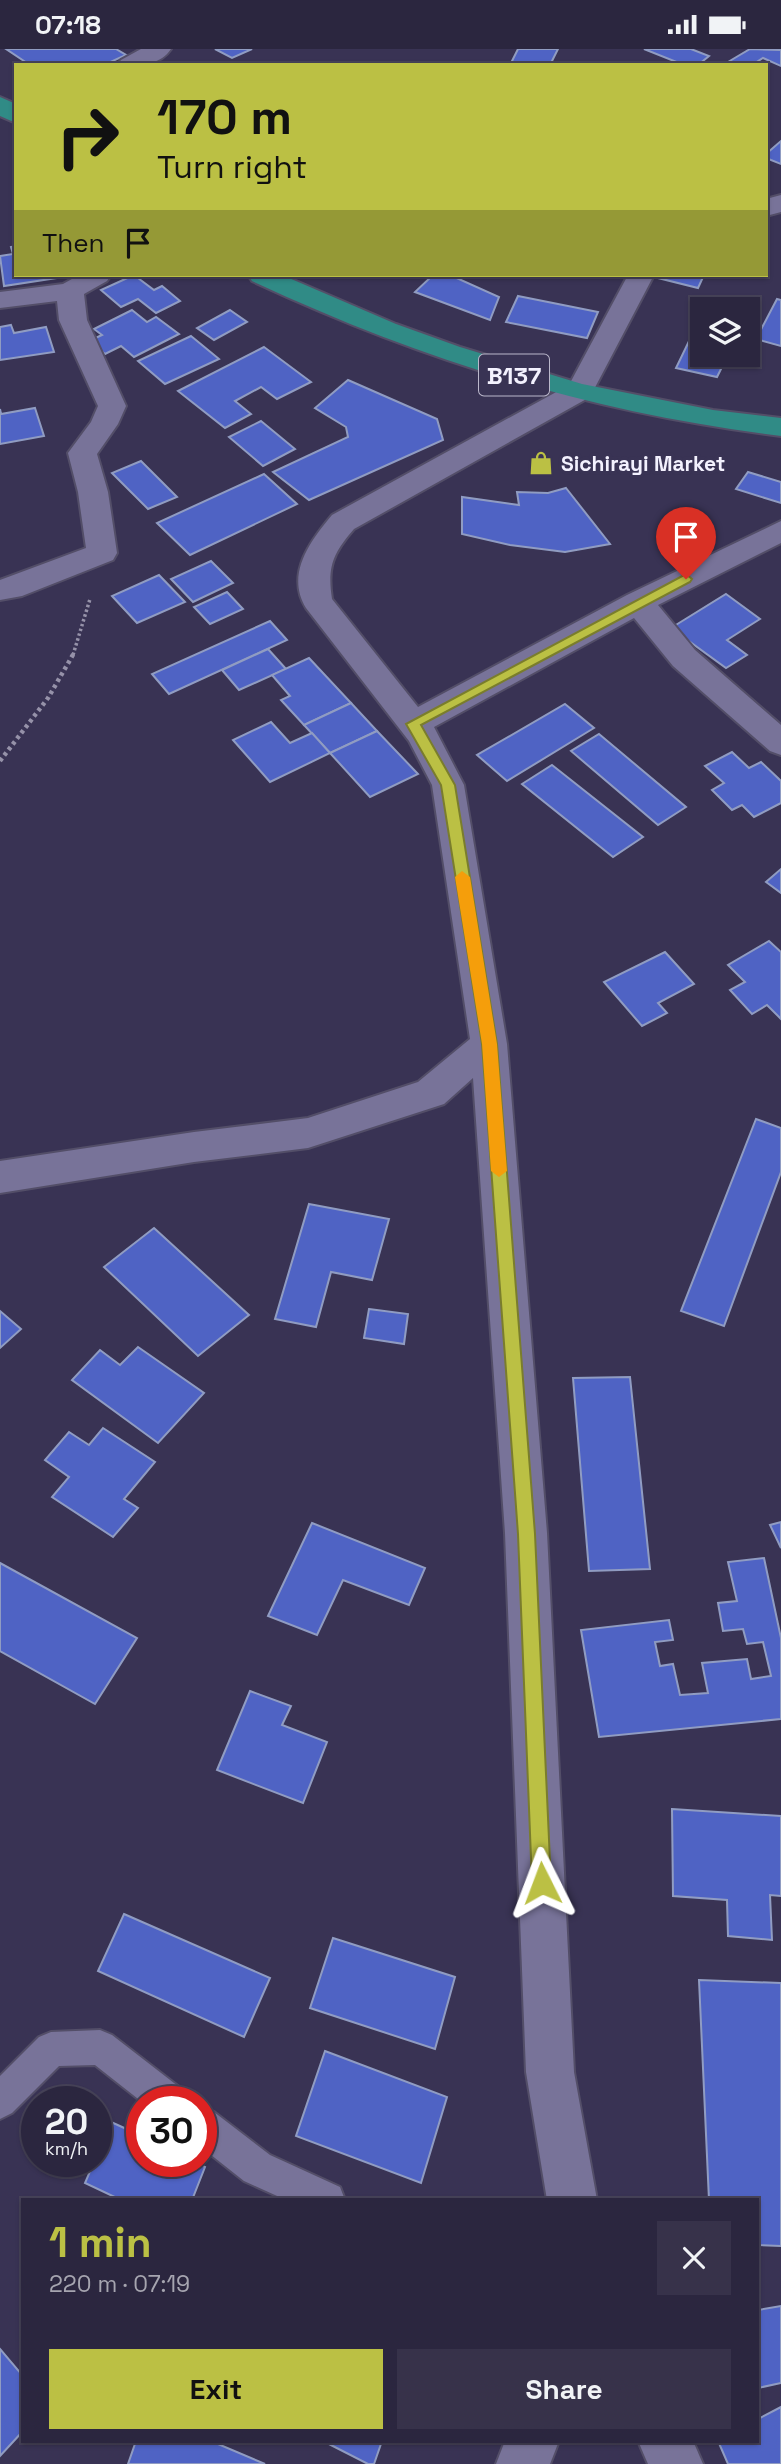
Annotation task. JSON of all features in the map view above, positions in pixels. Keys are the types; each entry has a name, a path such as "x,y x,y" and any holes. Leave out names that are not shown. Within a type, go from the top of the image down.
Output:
{"main road":[{"name":"B137","path":"266,277 394,334 496,370 625,404 729,422 781,427"}],"street":[{"path":"134,63 159,49"},
{"path":"0,300 69,291 94,277"},
{"path":"572,2198 550,2072 526,1534 489,1044 448,785 422,735 317,601 314,579 321,548 343,522 580,391 640,277"},
{"path":"0,590 11,589 102,554 93,492 82,453 104,424 112,406 73,320 69,291"},
{"path":"413,724 638,602 781,531"},
{"path":"638,602 684,658 781,743"},
{"path":"0,1177 194,1146 308,1133 431,1093 489,1044"},
{"path":"522,2464 532,2443"},
{"path":"664,2443 677,2464"}],"lane":[{"path":"0,2101 51,2049 100,2047 150,2086"},
{"path":"217,2137 257,2168 323,2198"}],"path":[{"path":"0,761 48,698 76,650 102,554"}],"building":[{"path":"6,49 116,49 126,55 108,63 27,63"},
{"path":"215,49 252,49 232,58"},
{"path":"518,49 558,49 551,63 511,63"},
{"path":"644,49 691,49 709,56 700,63 679,63"},
{"path":"750,49 781,50 781,66 763,58 755,63 728,62"},
{"path":"781,141 781,164 768,159 768,152"},
{"path":"14,246 14,277 63,277 4,286 0,256 13,254 11,247"},
{"path":"130,277 137,277 154,290 162,286 180,301 156,313 138,299 121,307 101,290"},
{"path":"431,277 454,277 499,297 490,320 415,292"},
{"path":"654,277 703,277 698,288"},
{"path":"518,296 598,312 587,338 506,322"},
{"path":"777,299 781,300 781,346 760,340 760,331"},
{"path":"132,310 147,322 156,317 179,334 134,357 121,346 105,354 89,341 102,335 94,329"},
{"path":"230,310 247,322 214,340 197,328"},
{"path":"11,325 14,333 46,327 54,352 0,360 0,327"},
{"path":"191,336 219,359 165,384 138,361"},
{"path":"690,339 690,367 722,367 717,377 676,368"},
{"path":"264,347 311,382 277,399 261,387 235,401 251,414 225,428 178,391"},
{"path":"348,380 437,419 443,440 309,500 273,472 348,437 346,427 315,408"},
{"path":"35,408 44,436 0,444 0,409 1,414"},
{"path":"261,421 295,449 263,466 229,437"},
{"path":"141,461 177,497 148,509 112,473"},
{"path":"748,472 781,482 781,503 736,489"},
{"path":"264,474 297,504 190,555 157,523"},
{"path":"566,488 610,544 565,552 510,545 462,534 462,497 519,505 517,492 548,493"},
{"path":"211,561 233,583 193,602 171,579"},
{"path":"159,575 185,602 137,623 112,596"},
{"path":"227,592 243,609 210,624 194,607"},
{"path":"726,594 760,619 727,640 747,655 726,668 671,628"},
{"path":"270,621 287,640 169,694 152,674"},
{"path":"268,649 286,669 239,690 222,670"},
{"path":"309,658 351,703 304,725 281,700 290,696 272,675"},
{"path":"351,703 377,731 330,753 304,725"},
{"path":"565,704 594,728 507,781 477,755"},
{"path":"271,722 290,743 312,733 330,753 270,782 233,740"},
{"path":"377,731 418,774 370,797 330,753"},
{"path":"599,734 686,807 658,825 571,751"},
{"path":"732,752 749,768 761,762 781,781 781,803 754,817 742,805 732,810 712,790 724,783 705,766"},
{"path":"552,765 643,837 613,857 522,784"},
{"path":"781,869 781,893 766,882"},
{"path":"769,941 781,952 781,1019 767,1005 752,1014 730,990 745,982 728,965"},
{"path":"665,952 694,984 658,1003 667,1013 642,1026 604,982"},
{"path":"756,1119 781,1128 781,1172 724,1326 681,1311"},
{"path":"309,1204 389,1219 372,1280 331,1272 316,1327 275,1319"},
{"path":"154,1228 249,1315 198,1356 104,1267"},
{"path":"369,1309 408,1314 404,1344 364,1338"},
{"path":"0,1311 21,1329 0,1348"},
{"path":"138,1347 204,1393 158,1443 72,1380 100,1350 120,1365"},
{"path":"630,1377 650,1569 589,1571 573,1378"},
{"path":"103,1428 155,1462 124,1499 138,1508 113,1537 52,1497 69,1477 45,1460 69,1432 89,1445"},
{"path":"781,1522 781,1548 770,1525"},
{"path":"312,1523 425,1568 409,1605 343,1580 317,1635 268,1616"},
{"path":"764,1558 781,1638 781,1719 599,1737 581,1630 669,1620 673,1640 655,1642 660,1666 673,1664 680,1695 708,1693 702,1663 747,1659 751,1679 771,1676 763,1642 747,1644 743,1629 723,1631 718,1603 737,1601 728,1562"},
{"path":"0,1563 137,1638 95,1704 0,1651"},
{"path":"250,1691 291,1706 282,1725 327,1742 303,1803 217,1770"},
{"path":"672,1809 781,1816 781,1896 770,1895 772,1940 728,1936 727,1900 673,1896"},
{"path":"124,1914 270,1978 244,2037 98,1971"},
{"path":"333,1938 455,1977 435,2049 310,2008"},
{"path":"699,1980 781,1983 781,2246 759,2245 759,2198 709,2198"},
{"path":"325,2051 447,2097 421,2183 296,2136"},
{"path":"112,2122 126,2129 126,2177 201,2177 193,2198 117,2198 85,2183 88,2177 112,2177"},
{"path":"781,2306 781,2383 759,2388 759,2310"},
{"path":"0,2349 21,2374 21,2433 0,2456"},
{"path":"781,2407 781,2464 728,2464 719,2443 759,2443 759,2418"},
{"path":"135,2443 216,2443 265,2464 128,2464"},
{"path":"327,2443 381,2443 374,2464 368,2464"}],"slow traffic":[{"path":"462,877 489,1044 499,1171"}],"place":[{"name":"Sichirayi Market","path":"541,463"}],"route":[{"path":"542,1883 526,1534 489,1044 448,785 422,735 413,724 638,602 686,579"}]}
